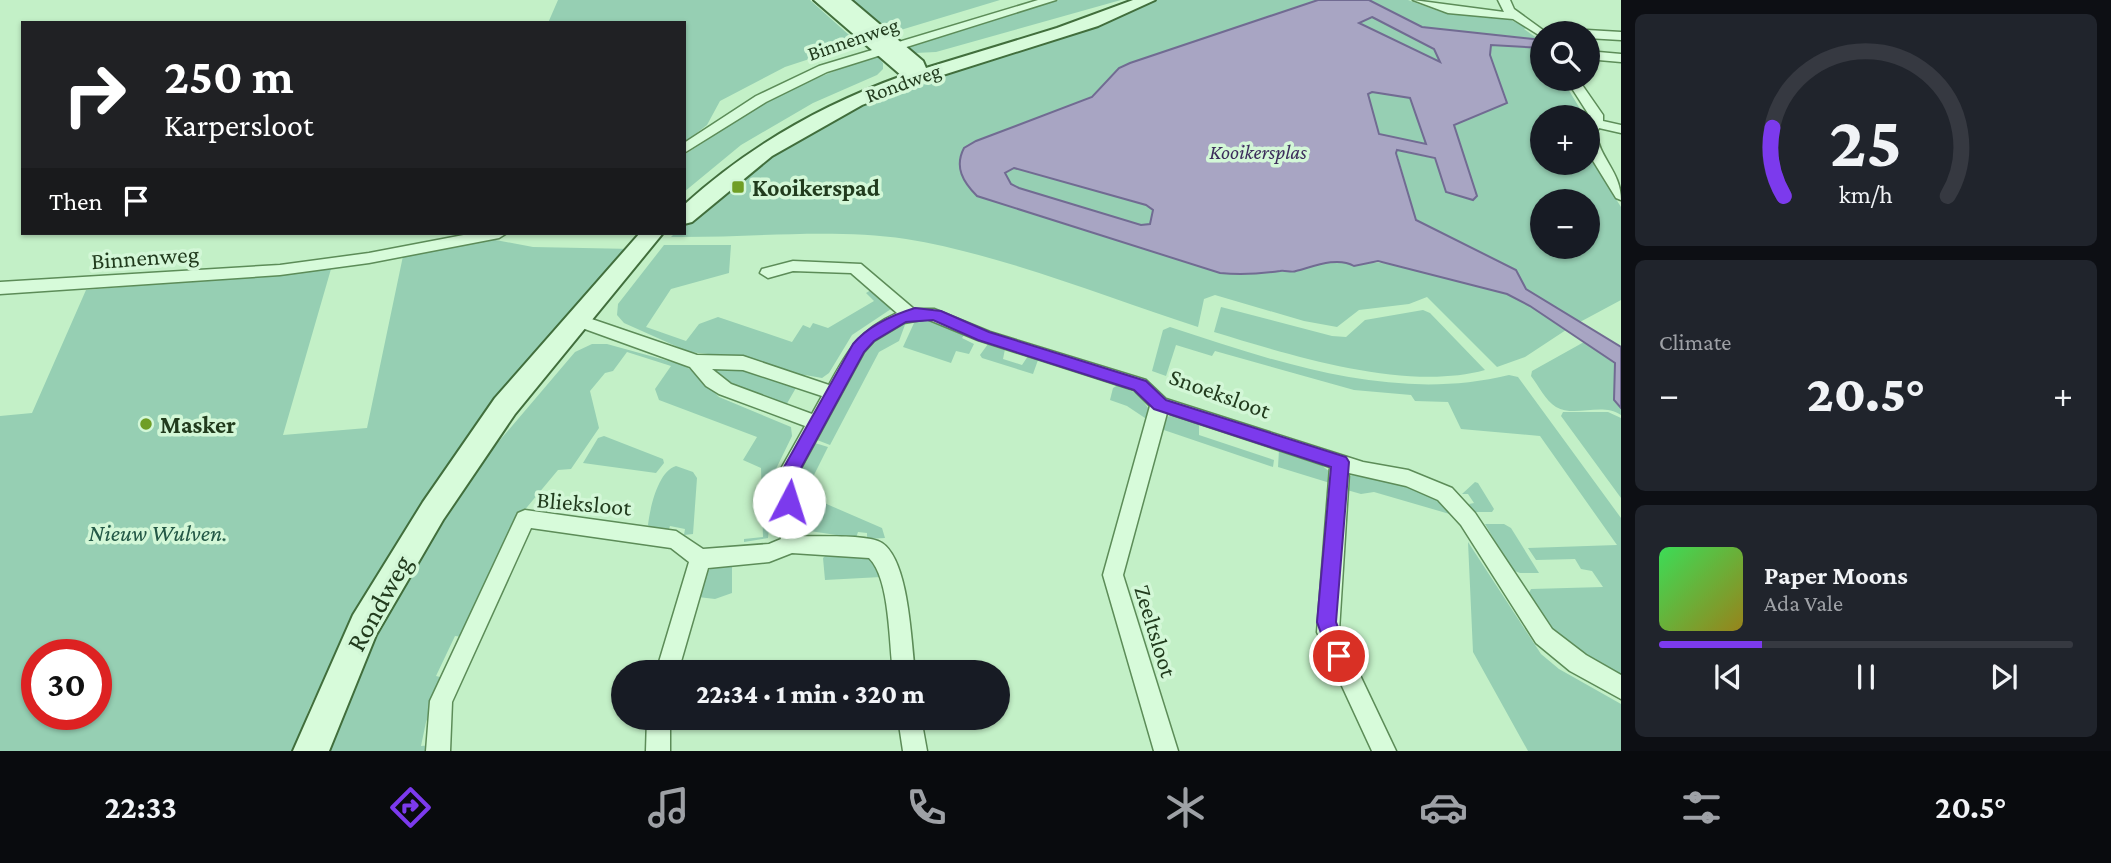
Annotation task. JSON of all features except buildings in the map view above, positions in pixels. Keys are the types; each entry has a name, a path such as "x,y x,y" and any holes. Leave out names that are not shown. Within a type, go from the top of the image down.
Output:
{"main road":[{"path":"822,0 880,42 912,70"},
{"path":"841,0 880,42"},
{"name":"Rondweg","path":"686,196 725,163 788,120 846,91 1128,0"},
{"name":"Rondweg","path":"686,215 730,176 799,129 912,70 1092,22 1147,0"},
{"name":"Rondweg","path":"311,751 370,615 410,547 466,466 519,411 651,235"},
{"name":"Rondweg","path":"585,323 668,235"}],"street":[{"name":"Binnenweg","path":"686,148 775,91 880,42 1050,0"},
{"path":"1419,0 1448,10 1508,8"},
{"path":"1435,0 1508,8 1530,25"},
{"path":"1600,35 1621,36"},
{"path":"1600,56 1621,58"},
{"path":"1600,124 1621,129"},
{"path":"1600,161 1621,195"},
{"name":"Binnenweg","path":"0,288 280,270 369,258 489,235"},
{"path":"768,273 793,266 855,268 910,315 868,337 833,393 790,474 789,522 792,544"},
{"name":"Snoeksloot","path":"910,315 935,315 984,336 1140,385 1160,404 1340,462 1408,478 1445,494 1468,519 1544,636 1578,663 1621,688"},
{"path":"585,323 696,362 743,363 833,393"},
{"path":"696,362 719,386 817,423"},
{"name":"Zeeltsloot","path":"1160,404 1113,575 1167,751"},
{"path":"1340,462 1328,632 1384,751"},
{"name":"Blieksloot","path":"438,751 441,701 525,519 676,540 700,559"},
{"path":"671,660 700,559 769,553 792,544 865,547 880,552 890,570 902,660"},
{"path":"658,751 659,730"},
{"path":"912,730 915,751"}],"green space":[{"path":"558,0 810,0 858,43 785,67 720,101 707,125 686,141 686,21 549,21"},
{"path":"849,0 1000,0 894,32 888,27 882,28"},
{"path":"1059,0 1121,0 936,52 915,53 900,47"},
{"path":"1154,0 1318,0 1130,63 1119,68 1092,97 976,141 964,148 960,157 978,196 1220,273 1293,272 1325,263 1340,262 1354,266 1384,263 1428,271 1506,294 1566,330 1525,357 1497,367 1427,297 1409,304 1359,310 1337,327 1304,321 1215,295 1204,299 1198,327 1053,277 978,255 906,239 848,234 671,237 686,235 686,222 735,178 858,101"},
{"path":"1369,0 1408,0 1444,13 1507,18 1527,28 1524,29 1530,33 1530,38 1422,27"},
{"path":"1372,17 1434,49 1441,63 1358,23"},
{"path":"1491,45 1530,47 1530,91 1569,91 1578,105 1530,105 1530,175 1600,173 1621,207 1621,300 1580,322 1526,289 1516,270 1416,220 1396,150 1436,159 1454,125 1507,103 1488,48"},
{"path":"876,55 883,63 883,69 877,75 813,103 741,145 686,190 686,154 781,92"},
{"path":"1368,93 1410,98 1426,144 1379,134"},
{"path":"1014,168 1146,205 1153,210 1151,224 1141,225 1019,188 1011,184 1005,173"},
{"name":"Nieuw Wulven.","path":"485,238 533,247 633,249 433,489 352,621 309,709 294,751 0,751 0,416 32,413 86,290 331,269 283,435 367,428 403,256"},
{"path":"664,245 731,245 729,273 671,289 646,327 686,341 699,324 718,317 792,342 803,325 810,328 813,323 828,328 874,301 866,293 871,290 891,309 852,335 829,373 822,378 805,375 802,379 737,357 689,352 624,323 617,315 618,304"},
{"path":"1221,307 1332,336 1346,337 1365,320 1423,310 1430,313 1485,370 1454,376 1420,377 1385,374 1312,360 1214,332"},
{"path":"921,319 964,335 962,338 974,344 969,354 956,351 951,363 903,347 914,323"},
{"path":"906,322 899,341 879,352 830,445 817,440 869,345"},
{"path":"1170,327 1295,365 1380,382 1423,384 1466,382 1509,375 1518,377 1621,518 1621,678 1559,641 1528,595 1531,589 1603,587 1592,571 1581,569 1575,559 1536,560 1528,548 1617,545 1540,436 1461,429 1448,402 1415,401 1411,395 1354,390 1215,351 1212,356 1176,345 1166,376 1152,371 1163,330"},
{"path":"1584,342 1615,364 1616,403 1621,408 1621,415 1605,410 1571,411 1556,407 1531,376 1532,371"},
{"path":"592,344 607,344 683,365 696,373 719,397 791,427 792,436 775,471 768,538 744,542 744,539 763,537 761,468 743,460 757,437 659,400 655,389 671,366 627,352 613,371 605,373 590,391 599,428 571,469 558,470 523,512 463,637 455,636 436,676 444,678 426,722 421,746 434,745 433,751 324,751 340,710 404,576 483,460 575,352"},
{"path":"988,344 1005,349 1003,359 1022,365 1028,356 1038,360 1033,374 982,358 980,355"},
{"path":"734,365 797,386 785,407 727,385 711,371 712,367"},
{"path":"1118,385 1138,394 1149,409 1148,420 1127,406 1110,400 1113,388"},
{"path":"1563,412 1608,412 1621,418 1621,498 1561,416"},
{"path":"1171,416 1199,424 1199,435 1274,460 1273,467 1158,428 1165,417"},
{"path":"604,436 663,459 664,463 656,473 583,463 598,438"},
{"path":"815,443 828,447 813,477 815,499 882,528 885,538 867,539 867,533 858,532 856,538 810,531 801,524 799,472"},
{"path":"1279,450 1320,464 1330,472 1330,483 1278,467"},
{"path":"676,466 693,472 697,478 693,534 684,535 685,529 670,526 668,532 651,529 648,525 660,482 670,469"},
{"path":"1352,475 1412,486 1433,494 1453,515 1374,492 1361,494 1347,490 1347,478"},
{"path":"1475,482 1494,509 1492,512 1474,512 1469,504 1474,503 1468,494 1462,494"},
{"path":"1485,524 1504,524 1511,528 1539,573 1512,570"},
{"path":"1468,542 1541,654 1559,669 1621,704 1621,751 1528,751 1473,652"},
{"path":"828,553 870,555 881,577 825,580 823,558"},
{"path":"732,564 732,593 715,599 698,597 706,572"}],"water":[{"name":"Kooikersplas","path":"1318,0 1369,0 1422,27 1530,39 1530,47 1491,45 1490,55 1507,103 1454,125 1477,196 1473,200 1446,192 1435,158 1397,150 1396,153 1416,220 1516,270 1526,289 1621,347 1621,408 1614,400 1615,363 1530,306 1507,294 1378,261 1354,266 1332,262 1293,272 1220,273 977,196 960,168 964,148 1092,97 1119,68","holes":["1372,17 1434,49 1440,62 1359,23","1372,92 1410,98 1426,144 1379,134 1368,94","1014,168 1146,205 1153,210 1150,224 1141,225 1019,188 1011,184 1005,173"]}],"place":[{"name":"Kooikerspad","path":"738,187"},
{"name":"Masker","path":"146,424"}],"route":[{"path":"789,502 792,467 858,348 868,337 900,318 928,313 984,336 1140,385 1160,404 1340,462 1326,622 1339,656"}]}
